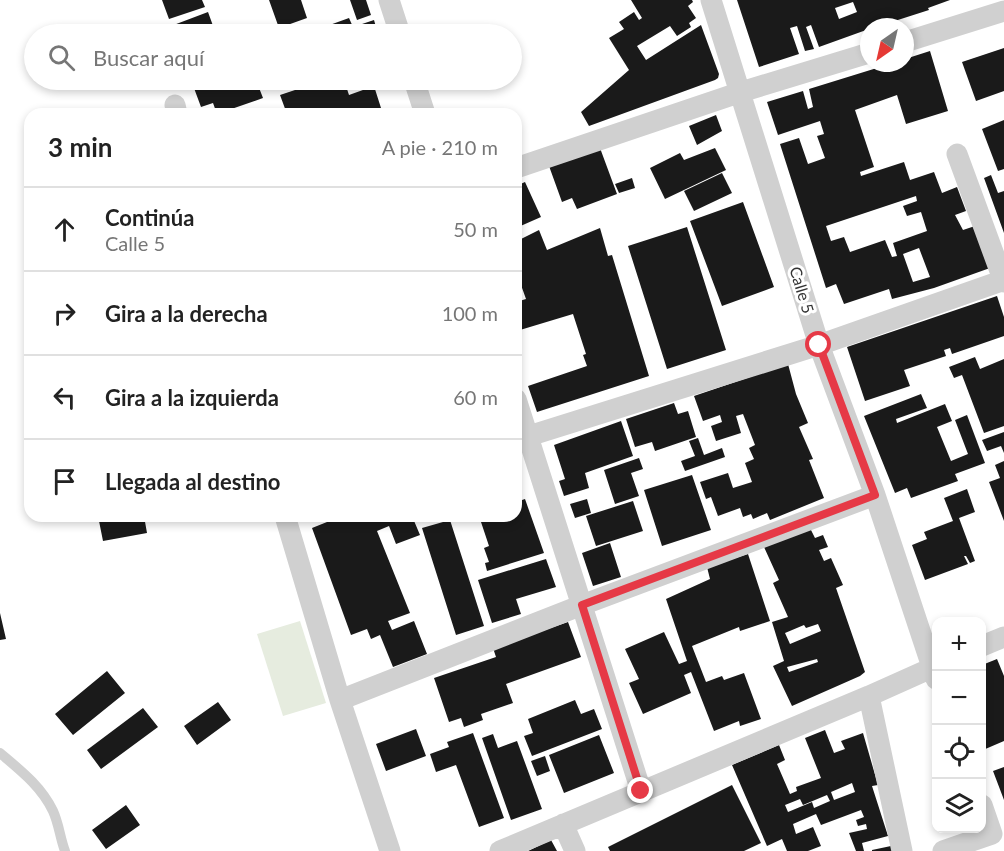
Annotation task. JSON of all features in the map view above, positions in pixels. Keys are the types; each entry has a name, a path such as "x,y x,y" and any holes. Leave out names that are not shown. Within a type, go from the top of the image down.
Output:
{"street":[{"path":"389,0 397,24"},
{"name":"Calle 5","path":"711,0 819,345 875,495 932,662"},
{"path":"914,39 1004,11"},
{"path":"522,166 741,92 860,56"},
{"path":"417,90 423,108"},
{"path":"641,791 582,605 522,438 819,345 1004,281 957,153"},
{"path":"340,700 582,605 875,495"},
{"path":"290,522 340,700 390,851"},
{"path":"986,644 1004,637"},
{"path":"500,851 869,696 932,672"},
{"path":"869,696 903,851"},
{"path":"943,851 992,834 986,819"},
{"path":"563,825 575,851"}],"lane":[{"path":"0,753 26,775 44,795 53,811 65,851"}],"shaded area":[{"path":"300,621 326,703 283,716 257,634"}],"building":[{"path":"162,0 202,0 205,7 169,19"},
{"path":"269,0 301,0 307,18 290,24 278,24"},
{"path":"350,0 366,0 371,15 357,20"},
{"path":"631,0 692,0 693,2 688,6 696,18 689,23 691,27 677,36 670,26 637,46 646,60 701,25 719,74 718,78 589,126 581,112 629,70 609,38 624,29 619,22 634,12 639,20 642,18"},
{"path":"737,0 950,0 904,18 860,18 860,32 819,47 811,25 806,27 814,49 805,51 797,26 790,28 799,54 759,67","holes":["853,2 857,12 839,19 835,8"]},
{"path":"208,12 212,24 176,24"},
{"path":"349,18 352,24 332,24"},
{"path":"374,20 375,24 362,24"},
{"path":"1004,48 1004,91 976,101 962,62"},
{"path":"930,51 948,111 906,124 897,95 855,110 874,167 860,172 861,176 904,162 910,180 934,172 942,193 957,187 966,211 955,215 963,230 975,226 990,268 934,288 892,299 889,289 844,304 836,284 826,288 780,144 799,138 808,164 825,158 817,136 824,134 820,121 778,135 767,102 803,91 808,109 813,107 809,89 864,72 914,72 914,56","holes":["916,196 917,201 903,206 907,216 921,212 927,231 893,243 897,256 892,257 885,240 850,252 844,237 831,241 826,226","919,248 930,277 913,282 903,254"]},
{"path":"195,90 260,90 263,98 234,108 215,108 213,103 201,107"},
{"path":"295,90 347,90 349,95 363,90 375,90 381,108 285,108 280,95"},
{"path":"716,115 722,131 697,145 689,126"},
{"path":"1004,120 1004,169 998,171 982,129"},
{"path":"600,148 617,194 577,209 572,198 562,202 549,166"},
{"path":"715,148 726,170 665,199 650,168 680,153 684,160"},
{"path":"722,173 732,193 694,211 684,191"},
{"path":"991,175 998,193 1004,191 1004,233 984,178"},
{"path":"632,178 635,188 619,193 615,184"},
{"path":"525,182 541,217 522,225 522,183"},
{"path":"743,202 774,287 722,306 690,221"},
{"path":"687,227 726,350 667,369 628,246"},
{"path":"600,228 608,256 612,255 649,376 537,412 528,386 587,366 583,355 586,354 573,314 522,329 522,300 526,299 522,288 522,238 539,230 547,250"},
{"path":"997,296 1004,317 1004,336 952,354 950,348 944,350 946,356 904,370 910,386 865,401 847,347"},
{"path":"975,357 980,369 1004,359 1004,426 984,433 962,375 954,378 949,367"},
{"path":"788,364 796,394 808,423 799,427 813,459 809,460 824,498 770,520 767,513 753,519 751,514 743,517 740,508 718,516 711,497 706,499 700,482 728,473 733,488 752,482 745,463 754,459 749,448 755,445 743,414 736,416 741,433 716,441 711,426 722,422 720,415 703,421 694,396"},
{"path":"921,394 927,408 896,419 897,423 945,404 952,421 937,427 951,461 968,454 955,420 967,415 985,463 955,474 958,481 911,498 907,488 895,493 864,416"},
{"path":"674,403 678,414 688,411 696,437 655,451 652,442 635,447 626,419"},
{"path":"621,421 633,456 585,473 589,488 564,496 559,481 565,479 554,445"},
{"path":"1004,432 1004,453 1001,446 987,451 982,440"},
{"path":"698,438 704,455 722,448 725,457 685,471 681,461 695,456 689,441"},
{"path":"639,458 643,469 631,473 639,496 615,504 604,470"},
{"path":"1004,461 1004,521 989,482 1000,478 995,465"},
{"path":"692,475 711,530 662,546 644,490"},
{"path":"967,489 975,512 959,518 975,561 970,563 964,556 968,564 925,580 912,545 927,539 924,532 953,521 944,498"},
{"path":"525,499 544,553 487,571 485,563 489,562 484,548 489,546 481,522 522,522 522,500"},
{"path":"587,499 591,513 575,518 570,504"},
{"path":"633,501 643,531 596,546 586,516"},
{"path":"99,522 145,522 147,533 103,541"},
{"path":"327,522 415,522 420,535 396,544 389,526 377,531 410,613 388,621 392,630 414,621 427,654 393,667 380,635 371,639 367,629 351,635 312,528"},
{"path":"451,522 484,626 456,635 422,528"},
{"path":"810,528 815,538 823,535 828,547 819,550 824,561 831,558 843,585 836,588 865,672 792,706 773,666 784,661 772,622 788,617 773,583 779,580 764,547","holes":["818,624 821,631 790,644 785,633 804,625 806,628","817,659 818,662 789,672 787,667"]},
{"path":"610,543 621,577 593,586 582,553"},
{"path":"748,554 770,621 740,631 739,627 692,646 706,682 722,676 724,680 744,673 761,719 740,726 739,721 714,731 691,672 684,675 691,693 643,714 629,683 639,679 625,649 664,632 679,664 687,661 666,599 710,579 707,567"},
{"path":"546,559 556,587 516,599 521,614 492,623 478,580"},
{"path":"0,613 6,639 0,640"},
{"path":"568,622 581,657 506,684 513,703 481,714 483,720 464,727 461,718 449,722 434,678 496,657 493,648"},
{"path":"997,659 1004,676 1004,741 986,749 986,671 986,663"},
{"path":"107,671 125,693 73,735 55,714"},
{"path":"575,700 581,714 594,709 602,729 532,756 524,736 533,733 528,719"},
{"path":"218,702 231,720 197,745 184,726"},
{"path":"143,708 158,727 101,769 87,750"},
{"path":"416,729 426,756 386,771 376,744"},
{"path":"825,730 834,753 845,749 841,741 863,733 878,785 872,786 888,836 862,843 864,851 856,851 849,833 867,829 866,824 858,826 856,820 864,817 861,810 821,825 816,814 793,824 796,834 813,827 821,846 808,851 787,851 782,839 767,846 732,765 779,745 785,760 777,764 790,794 797,791 796,787 821,778 805,738","holes":["852,783 855,792 834,800 831,792","827,795 830,801 814,808 812,802 788,812 785,805 800,799 803,805"]},
{"path":"473,733 504,818 479,827 456,765 436,772 430,754 449,747 447,742"},
{"path":"493,734 498,748 517,741 542,809 511,820 482,738"},
{"path":"599,735 614,773 564,793 549,755"},
{"path":"545,756 550,771 537,776 531,761"},
{"path":"1004,767 1004,800 993,771"},
{"path":"732,785 761,843 744,851 610,851 608,847"},
{"path":"126,805 140,825 106,849 92,830"},
{"path":"551,840 557,851 528,851"},
{"path":"891,846 893,851 872,851 872,850"}],"route":[{"path":"641,791 582,605 875,495 819,345"}]}
